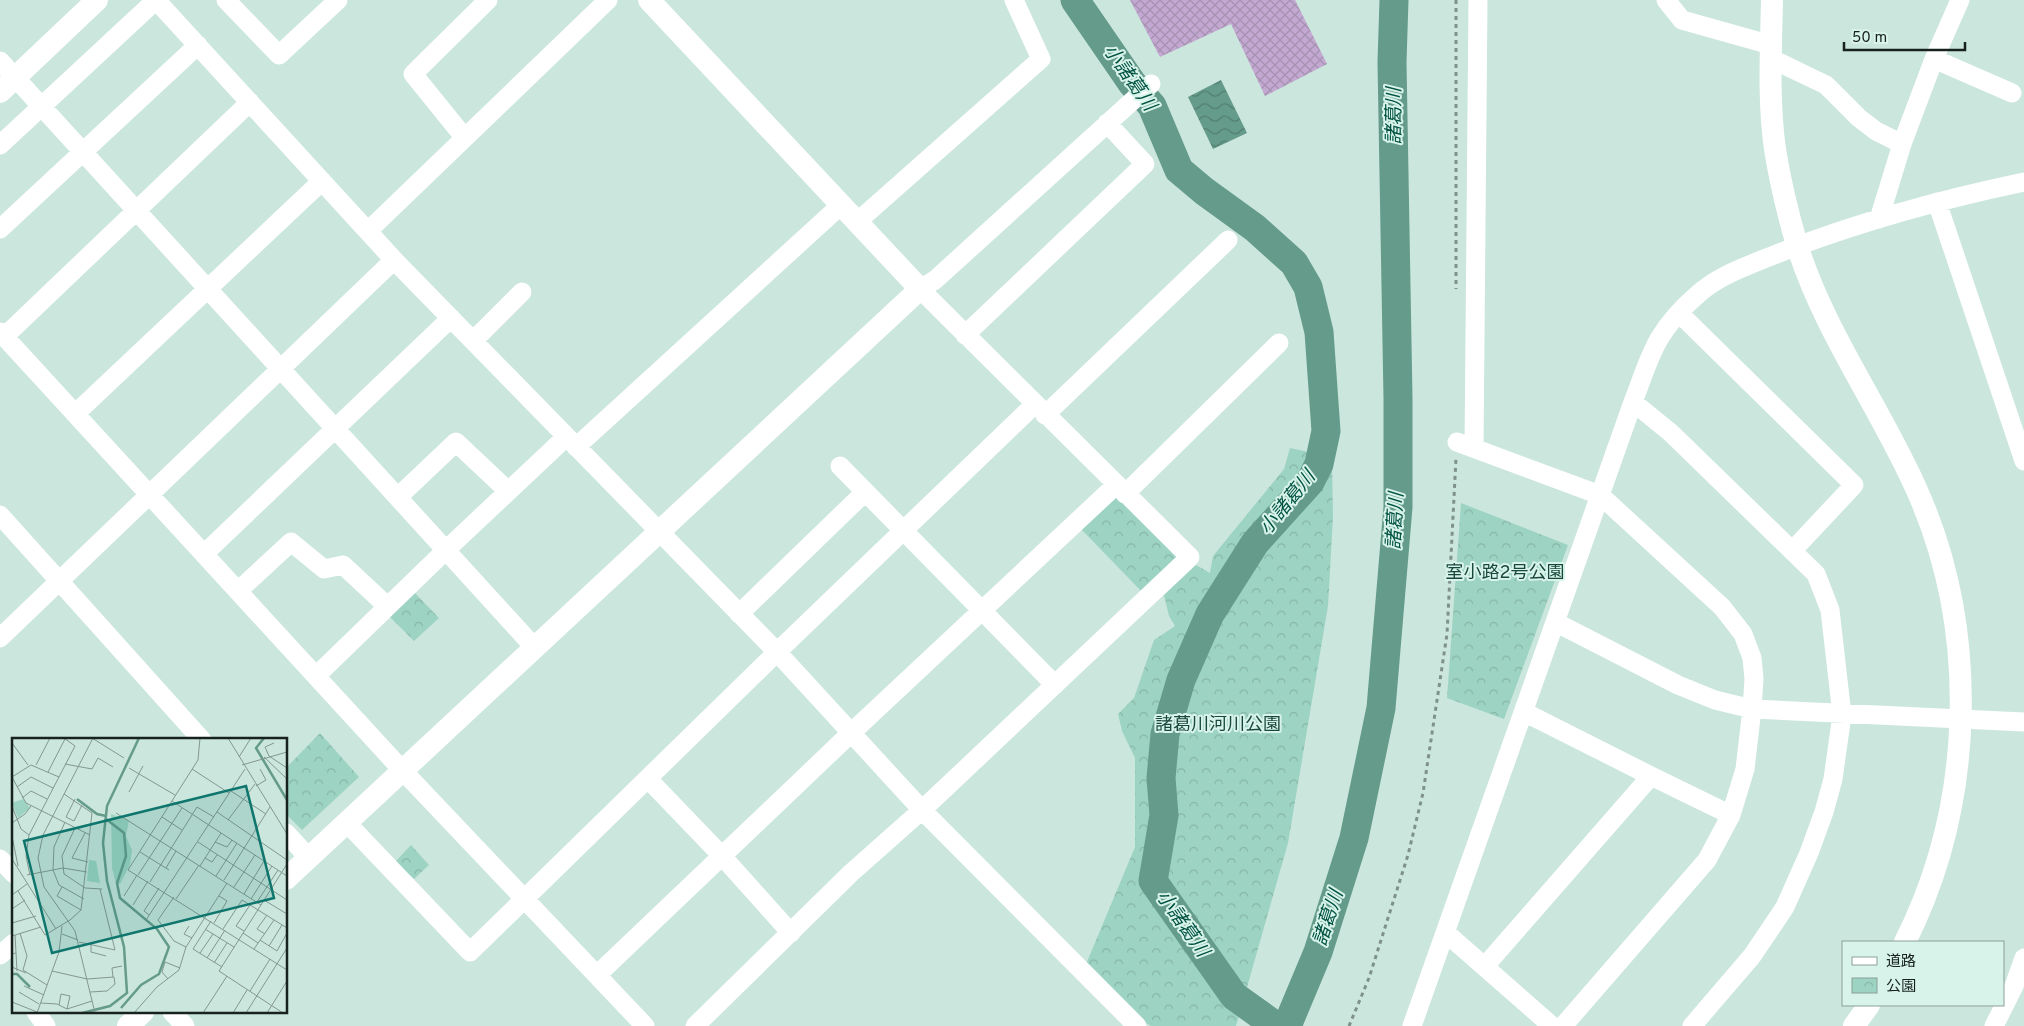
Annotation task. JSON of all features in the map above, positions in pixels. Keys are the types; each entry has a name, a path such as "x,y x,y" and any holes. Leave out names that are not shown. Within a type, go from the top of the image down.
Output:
{"street":[{"path":"0,145 156,0 394,260 777,652 922,810 1137,1026"},
{"path":"226,0 279,55 338,0"},
{"path":"464,138 414,74 488,0"},
{"path":"368,231 608,0"},
{"path":"648,0 920,289 1190,557 922,810 851,873 695,1026"},
{"path":"857,222 1041,60 1014,0"},
{"path":"1478,0 1465,445 1600,495 1722,606 1743,634 1752,658 1754,680 1745,769 1731,815 1707,860 1564,1026"},
{"path":"1772,0 1771,52 1775,146 1782,186 1797,246 1829,325 1915,486 1934,537 1948,586 1955,628 1960,681 1961,720 1956,775 1941,848 1929,889 1905,941"},
{"path":"1879,219 1902,144 1934,59 1960,0"},
{"path":"0,92 95,1"},
{"path":"1668,1 1682,20 1771,52 1826,85 1859,118 1876,131 1902,144"},
{"path":"0,229 198,45"},
{"path":"1934,59 2012,93"},
{"path":"0,61 137,209 535,648"},
{"path":"288,877 920,289 935,280 1144,90"},
{"path":"250,102 2,335 403,771 645,1026"},
{"path":"965,334 1145,164 1107,123"},
{"path":"75,414 322,181"},
{"path":"1412,1026 1633,402 1659,340 1679,313 1697,295 1730,273 1797,246 1879,219 1937,202 2024,182"},
{"path":"1937,202 2024,461"},
{"path":"316,676 508,491 571,442 841,205"},
{"path":"347,823 470,952 903,531 1228,240"},
{"path":"0,638 394,260"},
{"path":"473,341 522,292"},
{"path":"1679,313 1854,486 1793,550"},
{"path":"204,554 450,318"},
{"path":"597,975 981,612 1121,490 1279,343"},
{"path":"1633,402 1671,433 1816,574 1830,610 1842,715 1833,779 1824,812 1810,853 1785,907 1752,956 1692,1026"},
{"path":"398,497 456,442 508,491"},
{"path":"840,466 1055,686"},
{"path":"739,614 865,492"},
{"path":"0,515 200,738"},
{"path":"238,591 291,542 324,569 343,565 387,606"},
{"path":"1555,622 1678,685 1715,700 1752,709 1842,715 2024,722"},
{"path":"1524,712 1731,815"},
{"path":"1484,966 1651,776"},
{"path":"648,778 791,932"},
{"path":"288,835 309,858"},
{"path":"0,859 12,872"},
{"path":"1446,933 1552,1026"},
{"path":"0,955 12,945"},
{"path":"1994,1026 2014,986 2024,958"},
{"path":"1854,1026 1868,1006"},
{"path":"37,1014 46,1026"},
{"path":"128,1026 141,1014"},
{"path":"174,1014 185,1026"}],"path":[{"path":"1456,0 1456,295"},
{"path":"1349,1026 1375,959 1408,855 1423,793 1447,634 1465,445"}],"green space":[{"name":"諸葛川河川公園","path":"1290,448 1332,457 1333,517 1328,606 1288,843 1236,1026 1151,1026 1079,981 1135,847 1135,758 1122,731 1118,714 1134,698 1154,640 1175,626 1169,616 1164,595 1196,565 1210,573 1213,556 1284,469"},
{"path":"1115,495 1178,559 1143,593 1081,529"},
{"name":"室小路2号公園","path":"1461,503 1568,545 1504,719 1447,698"},
{"path":"412,590 439,618 414,641 387,614"},
{"path":"320,733 359,777 302,830 288,816 288,766"},
{"path":"411,845 429,865 414,879 395,862"}],"water":[{"path":"1221,80 1247,133 1213,149 1188,97"}],"building":[{"path":"1130,0 1295,0 1327,64 1265,96 1231,24 1160,57"}],"waterway":[{"name":"小諸葛川","path":"1075,0 1132,83 1152,106 1179,170 1204,191 1255,228 1294,263 1308,287 1319,332 1326,431 1319,464 1310,482 1255,543 1210,614 1181,680 1165,734 1161,778 1164,815 1153,881 1234,996 1276,1026"},
{"name":"諸葛川","path":"1287,1026 1318,952 1354,838 1381,708 1398,507 1392,62 1394,0"}]}
